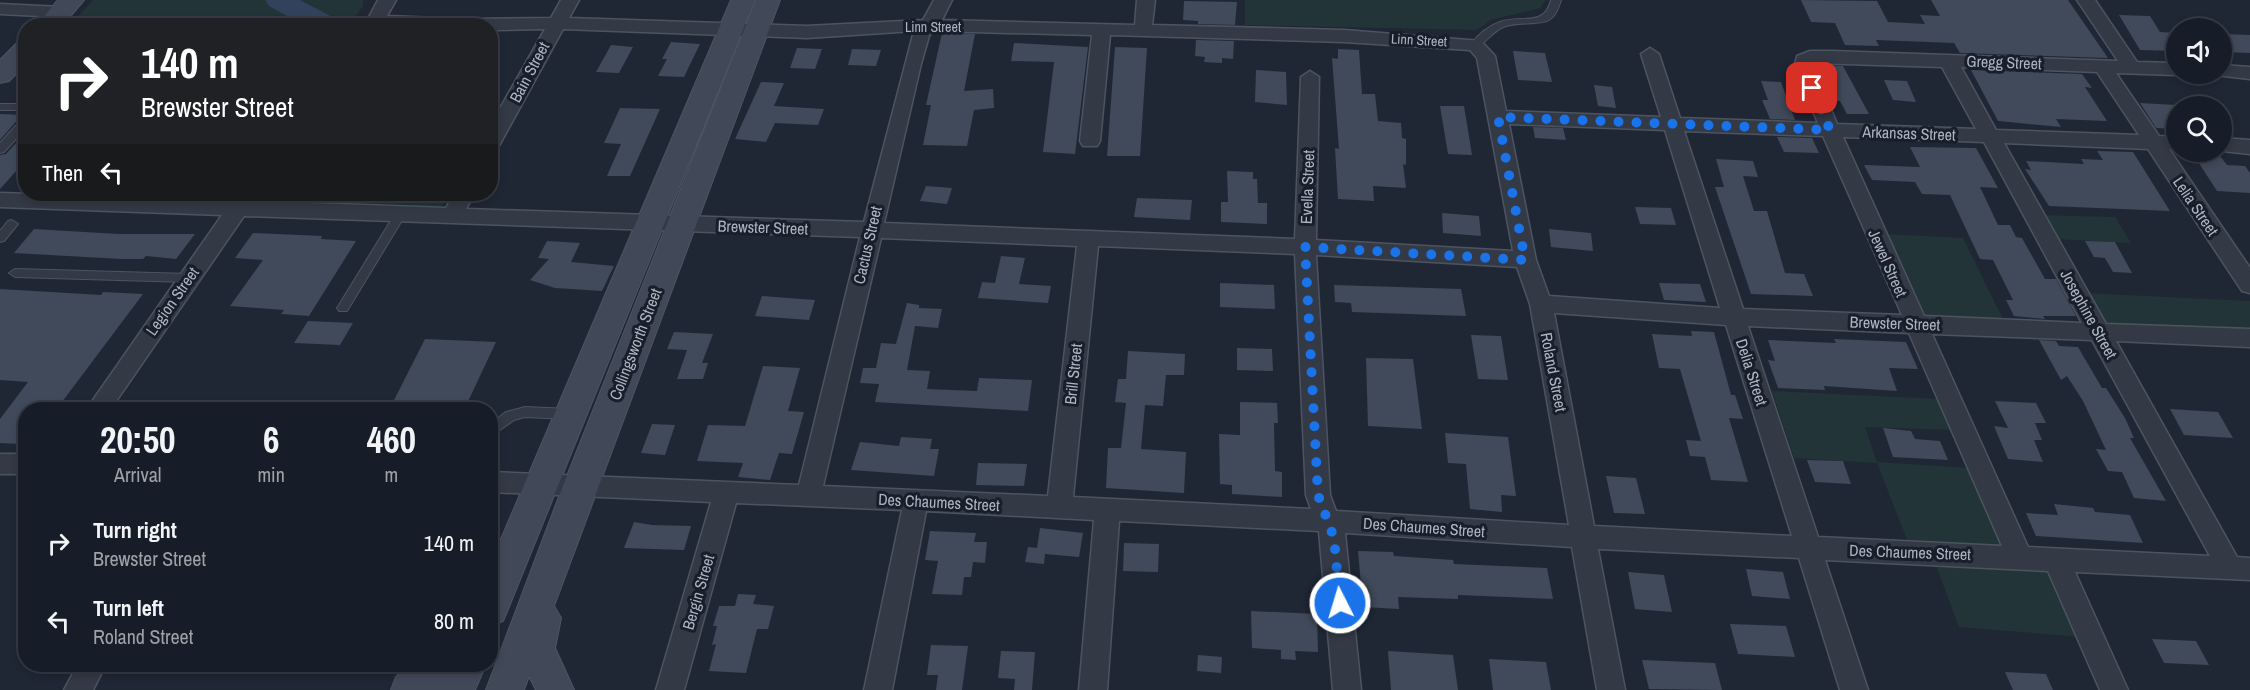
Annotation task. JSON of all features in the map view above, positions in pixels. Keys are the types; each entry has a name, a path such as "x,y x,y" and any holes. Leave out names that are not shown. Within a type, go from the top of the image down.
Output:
{"main road":[{"name":"Collingsworth Street","path":"506,690 549,577 580,486 682,224 745,30 744,0"},
{"name":"Collingsworth Street","path":"498,578 504,555 544,484 652,223 745,30 768,0"},
{"path":"0,75 18,57"},
{"path":"498,570 504,555"},
{"path":"549,577 536,649 555,690"},
{"path":"410,690 429,672"},
{"path":"456,690 464,672"}],"street":[{"name":"Linn Street","path":"378,18 387,0"},
{"name":"Bain Street","path":"498,122 570,0"},
{"name":"Cactus Street","path":"808,496 920,34 936,16 943,0"},
{"path":"1143,31 1146,0"},
{"path":"2086,0 2132,68"},
{"path":"0,9 60,12"},
{"name":"Linn Street","path":"498,23 555,23 827,32 926,25 1344,36 1480,50"},
{"path":"1090,141 1102,30"},
{"name":"Roland Street","path":"1480,50 1498,117 1525,260 1541,304 1611,690"},
{"name":"Delia Street","path":"1650,54 1854,690"},
{"name":"Gregg Street","path":"1831,57 2166,69"},
{"name":"Jewel Street","path":"1831,57 1806,58 1802,64 1915,324 2020,557"},
{"name":"Josephine Street","path":"1948,60 2099,333 2240,569"},
{"name":"Lelia Street","path":"2102,66 2250,285"},
{"path":"2232,71 2250,72"},
{"name":"Evella Street","path":"1310,77 1305,247 1318,495 1334,538 1347,690"},
{"name":"Arkansas Street","path":"1498,117 2166,143"},
{"path":"2232,146 2250,147"},
{"name":"Brewster Street","path":"0,200 18,200"},
{"name":"Brewster Street","path":"121,201 242,202 402,212 652,223 1305,247 1525,260"},
{"path":"453,214 460,201"},
{"name":"Legion Street","path":"103,402 242,202"},
{"name":"Brill Street","path":"1059,508 1088,239"},
{"name":"Brewster Street","path":"1541,304 1734,317 2250,338"},
{"path":"0,464 18,464"},
{"name":"Des Chaumes Street","path":"498,483 916,500 1585,537 2240,569"},
{"name":"Bergin Street","path":"670,690 726,494"},
{"path":"878,690 916,500"},
{"path":"1094,690 1107,512"},
{"path":"2056,559 2114,690"},
{"path":"78,690 88,672"}],"lane":[{"path":"1480,50 1489,31 1505,23 1539,21 1550,16 1555,10 1556,0"},
{"path":"0,107 18,107"},
{"path":"0,149 18,130"},
{"path":"344,308 402,212"},
{"path":"0,238 12,224"},
{"path":"15,273 189,278"},
{"path":"498,426 510,416 525,412 574,414"}],"shaded area":[{"path":"93,0 363,0 363,6 354,18 76,18"},
{"path":"1245,0 1546,0 1540,8 1491,20 1477,30 1245,25"},
{"path":"351,201 445,201 443,205 431,210 348,206"},
{"path":"2041,215 2115,217 2131,243 2055,239"},
{"path":"1883,234 1963,238 2005,323 1920,317"},
{"path":"2084,293 2250,301 2250,332 2105,328"},
{"path":"1772,391 1939,399 1952,430 1865,427 1877,462 1970,468 2002,541 1998,550 1909,545 1877,463 1794,458"},
{"path":"1935,563 2040,567 2052,576 2082,637 1959,627"}],"building":[{"path":"1801,0 1877,1 1888,22 1925,24 1920,15 1940,16 1931,0 2068,0 2108,58 1960,53 1954,43 1876,40 1879,46 1845,45 1835,23 1811,22"},
{"path":"1184,1 1237,2 1235,25 1198,24 1198,21 1183,20"},
{"path":"2119,15 2150,16 2160,32 2166,32 2166,51 2140,50"},
{"path":"942,33 975,34 964,91 993,89 994,108 974,110 967,146 923,145 931,105 926,105"},
{"path":"2232,34 2250,35 2250,53 2232,52"},
{"path":"1196,40 1234,41 1233,59 1222,58 1222,63 1204,62 1205,57 1195,56"},
{"path":"671,42 700,44 684,77 658,76 667,59 662,59"},
{"path":"1014,43 1088,47 1075,154 1043,152 1054,62 1011,61"},
{"path":"611,45 633,47 619,73 596,72"},
{"path":"1115,47 1147,48 1140,156 1107,156"},
{"path":"797,48 822,49 815,69 790,68"},
{"path":"852,49 881,50 876,66 848,65"},
{"path":"1338,49 1359,50 1362,94 1375,94 1378,121 1401,123 1402,138 1406,139 1406,165 1403,164 1406,188 1373,186 1374,201 1338,199 1335,148 1339,149 1332,58 1338,59"},
{"path":"1513,51 1545,53 1552,82 1518,80"},
{"path":"1815,65 1843,66 1869,114 1847,114 1840,101 1831,101"},
{"path":"1256,70 1286,72 1287,105 1255,102"},
{"path":"1971,70 2082,74 2092,88 2085,87 2107,121 2056,119 2061,127 1998,121"},
{"path":"1884,80 1907,81 1916,102 1893,100"},
{"path":"1761,81 1781,82 1795,120 1770,119 1762,100 1768,100"},
{"path":"761,82 784,83 774,106 824,109 818,125 775,123 766,142 735,139"},
{"path":"1594,85 1612,87 1616,108 1598,106"},
{"path":"2140,103 2166,104 2166,128 2156,128"},
{"path":"1440,106 1464,106 1472,155 1448,154"},
{"path":"620,108 660,109 630,176 607,176 621,144 604,143"},
{"path":"0,114 18,115 18,119 0,140"},
{"path":"1533,127 1563,128 1566,140 1535,138"},
{"path":"1777,137 1812,138 1819,153 1784,152"},
{"path":"18,141 18,169 0,189 0,155 6,154"},
{"path":"1910,147 1976,148 1998,188 1980,187 1998,225 2010,225 2016,237 2022,238 2045,279 2056,279 2076,316 2043,316 2045,319 2014,316 2006,300 2013,300 1993,260 1980,259 1950,195 1922,194 1915,182 1872,180 1864,165 1920,167"},
{"path":"2097,151 2133,152 2170,211 2049,206 2025,169 2031,170 2026,161 2084,164 2081,159 2103,160"},
{"path":"1716,159 1753,161 1758,177 1743,176 1754,211 1767,211 1785,273 1804,274 1813,296 1751,294 1715,187 1724,187"},
{"path":"2198,162 2225,162 2227,165 2245,166 2250,173 2250,193 2217,191"},
{"path":"1227,171 1253,172 1253,179 1257,179 1258,203 1267,203 1267,224 1221,222 1221,202 1228,202"},
{"path":"926,186 952,188 947,204 920,201"},
{"path":"1137,198 1192,200 1190,220 1134,217"},
{"path":"1635,207 1671,208 1676,225 1640,224"},
{"path":"1442,213 1479,216 1481,236 1443,233"},
{"path":"34,229 118,234 195,234 176,259 146,256 143,259 121,259 14,253"},
{"path":"1549,229 1591,233 1593,251 1551,247"},
{"path":"253,233 322,236 321,239 356,241 309,316 281,314 284,310 230,306 263,260 235,258"},
{"path":"547,241 580,243 571,262 614,266 602,291 555,288 530,280 549,259 538,258"},
{"path":"2085,241 2115,242 2132,273 2113,272 2105,258 2094,257"},
{"path":"1001,256 1025,258 1019,284 1051,286 1048,303 978,298 982,282 995,283"},
{"path":"1220,283 1274,285 1275,309 1220,307"},
{"path":"1659,283 1700,284 1706,302 1664,300"},
{"path":"1334,285 1461,289 1466,316 1352,312 1351,303 1335,302"},
{"path":"0,289 101,295 103,292 143,294 62,402 18,402 18,444 0,443 0,419 28,382 0,380"},
{"path":"762,296 815,300 809,320 755,316"},
{"path":"907,303 919,305 919,308 942,309 938,328 915,326 907,370 930,371 927,389 977,391 979,378 1032,380 1028,411 875,402 879,384 860,383 863,368 876,368 881,343 896,344"},
{"path":"308,321 353,323 340,345 294,343"},
{"path":"1691,331 1714,332 1731,395 1735,395 1743,419 1729,418 1748,482 1711,480 1705,457 1690,456 1686,440 1701,441 1680,369 1659,368 1652,334 1692,336"},
{"path":"674,332 713,334 702,363 708,363 703,379 677,379 687,350 667,349"},
{"path":"1471,335 1501,336 1508,380 1478,379"},
{"path":"425,339 496,342 468,402 393,402"},
{"path":"1834,339 1906,342 1918,369 1889,368 1897,391 1824,386 1825,390 1778,388 1768,360 1775,361 1768,340 1836,343"},
{"path":"2039,340 2056,341 2059,346 2078,347 2102,388 2106,388 2125,418 2134,438 2130,438 2166,501 2134,498 2122,472 2108,471 2096,449 2106,450 2083,401 2067,376 2061,380"},
{"path":"1237,348 1272,349 1273,371 1237,370"},
{"path":"1128,351 1185,354 1184,375 1166,375 1163,406 1145,405 1141,449 1186,452 1184,493 1106,488 1108,448 1121,448 1126,403 1115,402 1118,379 1126,379"},
{"path":"1366,358 1413,359 1422,429 1368,426"},
{"path":"763,366 800,368 788,411 804,412 792,454 779,453 770,480 738,477 743,463 697,461 708,425 745,426"},
{"path":"1995,401 2036,403 2046,423 2035,423 2042,440 2034,440 2043,462 2008,459 1994,426 2008,428"},
{"path":"1240,402 1277,403 1278,423 1274,423 1275,471 1282,472 1282,497 1232,494 1232,485 1220,484 1219,434 1240,435"},
{"path":"2170,409 2218,412 2233,438 2184,435"},
{"path":"652,424 675,425 665,455 641,453"},
{"path":"1883,428 1911,431 1915,439 1940,441 1948,460 1893,457"},
{"path":"1445,433 1508,437 1516,496 1501,495 1502,512 1470,509 1466,464 1448,463"},
{"path":"901,437 932,439 930,449 939,449 934,476 851,470 860,442 899,446"},
{"path":"1807,460 1843,461 1851,484 1815,482"},
{"path":"978,463 1027,464 1024,486 976,485"},
{"path":"1606,476 1636,478 1645,514 1614,513"},
{"path":"2054,504 2093,508 2095,512 2130,515 2143,543 2036,536 2026,513 2058,515"},
{"path":"634,522 691,526 684,550 624,548"},
{"path":"1040,528 1083,533 1079,557 1045,554 1044,564 1025,562 1028,547 1037,548"},
{"path":"930,531 976,533 974,542 987,542 985,563 973,562 971,577 964,577 962,595 932,594 938,561 925,560"},
{"path":"1124,543 1159,544 1158,572 1123,571"},
{"path":"1358,551 1393,552 1394,556 1453,560 1454,564 1547,568 1553,599 1458,595 1458,599 1398,597 1399,609 1363,607"},
{"path":"1746,569 1783,572 1790,599 1752,596"},
{"path":"1628,572 1664,575 1672,612 1635,609"},
{"path":"738,594 756,595 753,604 774,606 768,629 757,629 746,673 709,671 716,644 712,645 717,626 713,626 719,606 735,606"},
{"path":"1251,611 1317,614 1318,652 1295,651 1296,660 1281,659 1281,650 1252,648"},
{"path":"1730,624 1786,626 1795,657 1738,654"},
{"path":"2152,639 2196,641 2209,665 2164,663"},
{"path":"931,645 968,646 962,690 936,690 938,675 927,675"},
{"path":"1001,651 1035,652 1032,690 1014,690 1015,679 998,678"},
{"path":"1388,651 1453,655 1458,690 1391,690"},
{"path":"1198,655 1222,657 1221,673 1197,671"},
{"path":"1489,659 1546,662 1551,690 1493,690"},
{"path":"1642,660 1715,663 1722,690 1649,689"},
{"path":"2005,672 2046,674 2053,690 2013,690"}],"waterway":[{"path":"279,0 313,18"}],"route":[{"path":"1340,603 1334,538 1318,495 1305,247 1525,260 1498,117 1830,130 1812,88"}]}
